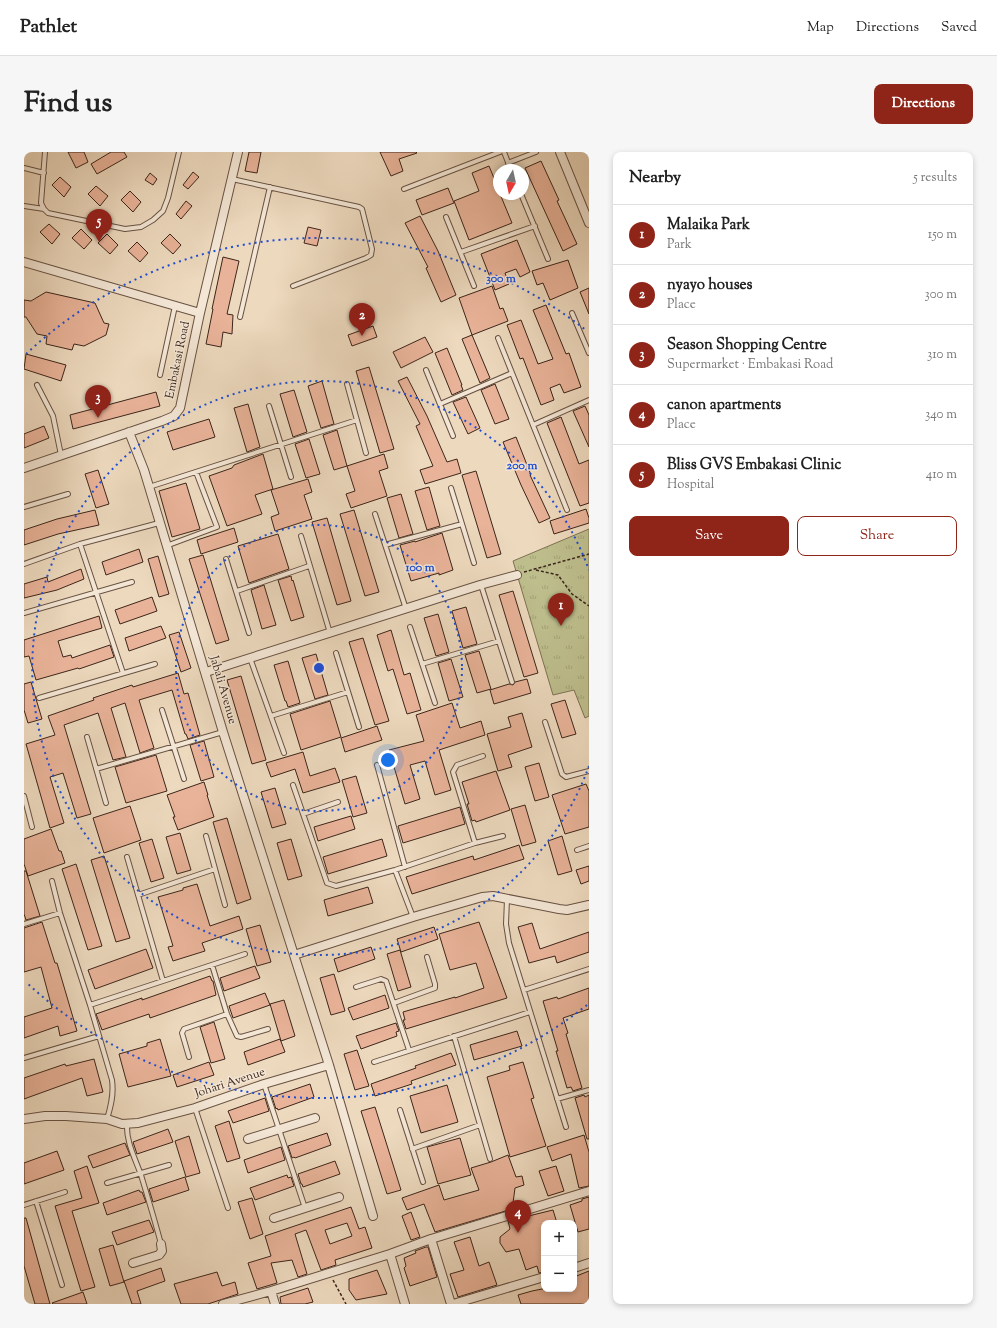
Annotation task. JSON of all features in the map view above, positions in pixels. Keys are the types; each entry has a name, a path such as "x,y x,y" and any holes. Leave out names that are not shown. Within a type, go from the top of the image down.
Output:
{"street":[{"name":"Embakasi Road","path":"24,468 174,416 180,408 200,313 238,152"},
{"path":"560,152 589,223"},
{"path":"24,262 200,313"},
{"name":"Jabali Avenue","path":"129,432 148,487 206,672 223,732 294,955"},
{"path":"206,672 480,585 517,575"},
{"path":"373,1216 329,1065 294,955 476,898 493,896 567,910 589,905"},
{"name":"Johari Avenue","path":"24,1119 46,1116 66,1116 107,1119 122,1124 138,1123 195,1108 264,1084 329,1065"},
{"path":"248,1139 315,1118"},
{"path":"223,1304 330,1273 431,1239 589,1191"},
{"path":"274,1218 339,1197"},
{"path":"431,1239 452,1304 541,1278"},
{"path":"133,1262 159,1255 162,1251 161,1244"},
{"path":"390,1254 405,1304"},
{"path":"577,1267 589,1263"},
{"path":"271,1291 275,1304"}],"lane":[{"path":"45,152 42,203 44,209 48,213 125,229 141,227 153,220 163,211 168,198 179,152"},
{"path":"404,189 500,152"},
{"path":"504,152 508,163 536,152"},
{"path":"24,168 44,173"},
{"path":"231,179 359,207 362,209 372,249 371,255 293,286"},
{"path":"240,317 270,187"},
{"path":"523,200 548,259"},
{"path":"24,206 44,209"},
{"path":"446,217 474,286"},
{"path":"461,252 534,226"},
{"path":"160,375 175,306"},
{"path":"572,313 589,353"},
{"path":"498,338 566,510"},
{"path":"426,370 453,436"},
{"path":"440,404 512,373"},
{"path":"347,384 366,453"},
{"path":"37,385 53,416 61,456"},
{"path":"533,425 589,400"},
{"path":"269,406 291,477"},
{"path":"148,487 357,420"},
{"path":"166,546 217,527 196,472"},
{"path":"452,488 474,563"},
{"path":"24,507 68,494"},
{"path":"375,514 406,609"},
{"path":"24,564 80,544 159,523"},
{"path":"386,545 462,524"},
{"path":"301,536 330,633"},
{"path":"80,544 123,673"},
{"path":"226,559 249,633"},
{"path":"237,591 309,566"},
{"path":"24,613 132,582"},
{"path":"480,585 512,682"},
{"path":"410,628 435,703"},
{"path":"422,664 498,641"},
{"path":"336,653 360,727"},
{"path":"250,658 284,752"},
{"path":"39,698 155,664"},
{"path":"271,716 348,692"},
{"path":"162,710 184,779"},
{"path":"545,722 562,774 566,777 589,772"},
{"path":"96,769 223,732"},
{"path":"87,737 106,803"},
{"path":"475,843 453,772 457,765 483,756"},
{"path":"376,765 404,867"},
{"path":"293,785 327,883 336,886 396,870 475,843 503,836"},
{"path":"24,796 32,827"},
{"path":"303,814 338,802"},
{"path":"206,836 225,905"},
{"path":"577,850 589,846"},
{"path":"127,857 163,981"},
{"path":"138,895 215,869"},
{"path":"396,870 413,917"},
{"path":"52,881 60,912 90,1004 112,1080 113,1087 111,1104 107,1119"},
{"path":"507,899 506,924 509,943 566,1127"},
{"path":"24,924 60,912"},
{"path":"90,1004 245,954"},
{"path":"394,1003 435,988 427,957"},
{"path":"212,965 227,1014 237,1036 241,1037 268,1029"},
{"path":"524,990 589,969"},
{"path":"356,987 380,979 385,980 409,1050"},
{"path":"374,1062 530,1012"},
{"path":"190,1057 182,1033 184,1029 227,1014"},
{"path":"24,1058 99,1036"},
{"path":"454,1036 490,1158"},
{"path":"264,1084 305,1208"},
{"path":"558,1099 589,1090"},
{"path":"195,1108 228,1208"},
{"path":"400,1110 422,1182"},
{"path":"127,1124 129,1144 140,1174 161,1244"},
{"path":"412,1149 480,1125"},
{"path":"107,1183 169,1165"},
{"path":"24,1205 65,1192"},
{"path":"36,1201 62,1285"}],"path":[{"path":"517,575 589,554"},
{"path":"534,569 558,575 572,594 589,606"},
{"path":"330,1273 346,1304"}],"green space":[{"path":"589,529 589,716 585,718 574,690 553,695 513,561"}],"building":[{"path":"68,152 84,152 88,162 76,168"},
{"path":"111,152 124,152 127,157 97,174 91,164"},
{"path":"249,152 261,152 257,173 245,171"},
{"path":"380,152 417,153 399,159 403,171 391,176"},
{"path":"541,161 559,200 557,201 577,244 563,251 529,177 529,166"},
{"path":"489,166 493,176 493,200 502,200 512,223 469,240 454,201 479,191 472,173"},
{"path":"193,172 199,177 188,189 183,185"},
{"path":"150,173 157,179 153,185 145,180"},
{"path":"60,177 71,187 64,197 52,185"},
{"path":"96,186 108,196 100,206 88,194"},
{"path":"448,188 454,203 422,215 416,200"},
{"path":"130,191 141,202 133,212 121,200"},
{"path":"186,201 192,206 181,219 176,214"},
{"path":"420,216 438,251 456,295 441,302 426,268 428,267 405,223"},
{"path":"49,224 60,234 52,244 40,232"},
{"path":"308,227 321,230 317,246 304,243"},
{"path":"81,229 92,240 84,249 72,238"},
{"path":"107,234 118,245 110,254 98,243"},
{"path":"170,234 181,245 173,254 161,243"},
{"path":"517,240 530,272 520,277 516,269 505,273 509,284 495,290 481,254"},
{"path":"137,242 148,253 140,262 128,251"},
{"path":"223,257 239,261 227,314 233,315 232,334 223,332 221,347 206,344"},
{"path":"568,260 578,288 550,300 543,283 537,285 532,271"},
{"path":"492,286 500,309 503,308 508,321 472,335 459,298"},
{"path":"589,288 589,314 580,292"},
{"path":"46,292 95,303 104,323 109,324 106,335 84,346 74,344 72,350 46,344 47,336 37,334 26,317 24,317 24,300 31,301"},
{"path":"546,305 566,354 569,353 581,387 564,393 560,384 550,388 554,400 541,405 523,358 520,359 507,325 521,320 538,364 553,359 533,310"},
{"path":"373,326 377,337 352,346 348,335"},
{"path":"472,335 490,378 480,383 462,339"},
{"path":"425,337 433,352 401,368 393,352"},
{"path":"447,348 463,390 452,395 435,353"},
{"path":"26,354 66,365 61,381 24,369"},
{"path":"369,367 394,449 380,453 356,371"},
{"path":"407,377 427,416 447,462 457,459 461,473 425,484 420,470 433,466 416,426 420,424 398,381"},
{"path":"322,381 334,424 321,428 308,386"},
{"path":"495,384 509,419 495,424 481,390"},
{"path":"294,390 307,432 293,437 280,394"},
{"path":"156,392 160,406 73,429 70,415"},
{"path":"466,397 480,428 468,434 453,402"},
{"path":"248,404 260,447 247,452 234,408"},
{"path":"585,406 589,415 589,447 573,411"},
{"path":"561,417 579,464 589,460 589,503 580,506 547,423"},
{"path":"209,419 215,437 173,450 167,432"},
{"path":"44,426 49,438 24,448 24,434"},
{"path":"337,430 347,466 334,470 323,435"},
{"path":"516,437 530,475 550,518 539,523 503,442"},
{"path":"309,439 320,474 306,478 295,444"},
{"path":"263,454 273,489 255,495 262,514 227,526 209,476 232,468 234,465"},
{"path":"384,454 388,468 379,471 387,496 351,508 346,494 355,491 347,466"},
{"path":"98,470 109,504 96,508 85,474"},
{"path":"476,471 501,554 487,558 462,475"},
{"path":"308,479 312,492 304,495 312,519 275,531 271,517 279,514 271,490"},
{"path":"186,483 200,529 172,537 159,491"},
{"path":"429,487 440,526 427,530 415,491"},
{"path":"401,494 413,534 399,538 387,498"},
{"path":"586,509 589,523 554,534 550,521"},
{"path":"95,510 99,525 58,534 24,545 24,530 57,519"},
{"path":"354,510 379,592 365,596 340,514"},
{"path":"327,518 351,601 337,605 312,522"},
{"path":"234,528 238,542 201,554 197,540"},
{"path":"442,533 453,570 439,575 439,573 411,581 400,545 415,542"},
{"path":"278,534 289,569 249,583 238,546"},
{"path":"139,549 143,562 106,575 102,562"},
{"path":"203,555 229,640 216,644 189,559"},
{"path":"158,556 169,594 159,597 148,559"},
{"path":"81,569 84,579 57,590 24,598 24,584 47,577 48,582"},
{"path":"291,576 304,617 291,621 278,580"},
{"path":"264,585 276,625 262,629 251,590"},
{"path":"513,591 538,673 524,677 499,595"},
{"path":"152,597 157,611 120,624 115,610"},
{"path":"466,607 477,644 463,648 452,611"},
{"path":"438,614 449,652 436,656 424,618"},
{"path":"99,616 102,628 58,641 63,657 71,655 72,658 110,645 114,657 79,669 78,668 36,680 29,656 24,657 24,640"},
{"path":"161,626 166,638 129,651 125,638"},
{"path":"391,630 404,675 410,673 421,710 407,714 393,669 388,671 377,635"},
{"path":"179,632 191,668 181,672 169,635"},
{"path":"363,638 389,721 375,725 349,642"},
{"path":"479,651 491,689 477,693 465,655"},
{"path":"316,654 328,695 315,699 302,658"},
{"path":"451,659 463,697 449,701 438,663"},
{"path":"288,661 300,703 288,707 274,665"},
{"path":"178,673 184,694 188,693 200,735 188,739 185,734 172,690 139,700 154,748 140,753 125,703 111,708 126,757 113,760 98,713 64,725 91,814 77,818 63,773 50,777 64,823 50,828 26,744 55,735 48,716 94,700 93,698 132,685 133,687"},
{"path":"241,676 266,760 252,764 227,680"},
{"path":"527,679 531,693 494,704 490,690 509,684 513,685 515,682"},
{"path":"31,682 42,719 28,723 24,710 24,684"},
{"path":"565,700 576,734 562,738 551,704"},
{"path":"330,701 341,737 301,750 290,714"},
{"path":"452,703 460,728 481,721 485,735 439,750 451,790 435,795 425,761 410,765 420,799 405,804 389,750 424,741 416,715"},
{"path":"522,713 532,747 508,755 512,767 498,771 487,734 511,727 508,717"},
{"path":"377,726 382,740 345,752 341,738"},
{"path":"204,741 214,777 201,781 190,745"},
{"path":"303,752 310,776 335,768 340,782 303,793 295,769 271,777 266,763"},
{"path":"156,755 167,791 126,803 115,767"},
{"path":"539,763 549,797 535,801 525,767"},
{"path":"496,771 510,810 476,822 475,820 472,821 467,804 469,804 462,782"},
{"path":"356,776 367,813 353,817 342,780"},
{"path":"204,782 214,817 178,830 167,795"},
{"path":"586,784 589,791 589,827 565,834 552,795"},
{"path":"275,788 286,824 272,828 261,792"},
{"path":"525,805 536,842 522,846 511,809"},
{"path":"130,806 141,840 104,853 93,818"},
{"path":"460,807 465,824 403,843 398,826"},
{"path":"351,816 355,829 318,841 314,827"},
{"path":"227,818 251,899 237,904 213,822"},
{"path":"51,829 65,863 28,876 24,864 24,839"},
{"path":"180,833 191,870 177,874 166,837"},
{"path":"562,836 572,871 558,875 548,841"},
{"path":"152,839 164,878 151,882 139,843"},
{"path":"291,839 302,876 288,880 277,843"},
{"path":"382,839 387,856 328,874 323,857"},
{"path":"519,845 524,859 412,894 406,877 473,856 474,860"},
{"path":"104,856 130,938 116,942 91,860"},
{"path":"76,864 102,946 88,950 62,869"},
{"path":"589,866 589,881 581,884 576,870"},
{"path":"24,871 26,871 40,916 26,920 24,914"},
{"path":"197,884 210,926 239,916 243,929 202,943 205,951 173,961 168,947 173,946 158,897 183,890 183,888"},
{"path":"368,887 373,903 328,916 324,900"},
{"path":"42,922 55,963 57,963 77,1031 60,1036 58,1026 24,1038 24,1017 52,1008 41,967 24,972 24,928"},
{"path":"479,922 507,998 406,1029 403,1020 405,1020 403,1012 455,998 484,988 476,963 450,970 439,934"},
{"path":"532,923 540,949 589,932 589,952 557,963 555,956 529,963 518,927"},
{"path":"260,925 271,962 257,966 246,929"},
{"path":"434,927 438,939 401,952 397,939"},
{"path":"371,947 375,959 338,972 334,959"},
{"path":"146,949 153,968 95,989 88,970"},
{"path":"400,950 411,987 398,991 387,954"},
{"path":"255,966 260,978 224,991 220,978"},
{"path":"334,974 345,1011 331,1015 320,978"},
{"path":"210,976 213,981 216,995 150,1018 149,1014 102,1030 96,1014 142,998 142,1000"},
{"path":"589,988 589,1009 563,1018 568,1033 566,1034 582,1088 573,1091 571,1087 567,1088 543,1001 557,997 558,999"},
{"path":"265,993 270,1005 233,1018 229,1006"},
{"path":"385,995 389,1008 353,1020 348,1008"},
{"path":"284,1000 295,1036 281,1041 270,1004"},
{"path":"214,1022 225,1059 211,1063 200,1027"},
{"path":"396,1023 399,1031 396,1032 397,1036 361,1049 356,1036"},
{"path":"517,1031 522,1046 474,1060 470,1045"},
{"path":"160,1039 171,1076 128,1087 119,1054 147,1046 147,1043"},
{"path":"280,1039 285,1052 248,1065 244,1052"},
{"path":"357,1050 369,1086 355,1090 344,1054"},
{"path":"451,1053 456,1065 411,1081 412,1084 375,1096 371,1084 416,1068 415,1066"},
{"path":"94,1059 103,1092 87,1096 82,1078 24,1099 24,1078 65,1064 66,1066"},
{"path":"209,1062 214,1075 177,1087 173,1075"},
{"path":"523,1062 534,1098 531,1099 546,1146 510,1157 487,1077 510,1070 509,1066"},
{"path":"310,1084 314,1097 278,1110 277,1108 276,1109 272,1097"},
{"path":"447,1085 458,1122 421,1133 410,1096"},
{"path":"584,1095 585,1097 589,1095 589,1139 587,1139 575,1098"},
{"path":"265,1098 269,1111 233,1123 228,1111"},
{"path":"375,1107 401,1190 387,1194 361,1111"},
{"path":"229,1121 240,1158 227,1162 215,1126"},
{"path":"168,1129 173,1142 137,1154 133,1142"},
{"path":"327,1133 331,1145 292,1158 288,1146"},
{"path":"584,1135 589,1152 589,1186 579,1188 571,1154 552,1161 547,1147"},
{"path":"189,1136 200,1173 186,1177 175,1141"},
{"path":"460,1138 471,1175 438,1184 427,1147"},
{"path":"125,1143 130,1155 93,1168 88,1156"},
{"path":"281,1147 285,1160 248,1173 244,1160"},
{"path":"57,1151 64,1170 24,1184 24,1163"},
{"path":"508,1155 516,1177 522,1176 524,1185 515,1188 513,1203 518,1204 519,1207 435,1232 424,1204 407,1210 402,1198 439,1185 444,1200 479,1190 471,1168"},
{"path":"335,1161 340,1174 303,1187 298,1174"},
{"path":"87,1166 99,1203 72,1211 95,1287 81,1291 55,1206 82,1198 74,1171"},
{"path":"556,1166 564,1191 548,1196 539,1171"},
{"path":"287,1175 288,1178 291,1177 294,1186 255,1200 250,1188"},
{"path":"185,1177 189,1190 153,1202 149,1189"},
{"path":"139,1190 142,1192 146,1202 107,1215 103,1203"},
{"path":"589,1197 589,1229 578,1232 577,1220 574,1220 570,1205 582,1201 582,1199"},
{"path":"252,1198 263,1234 250,1239 238,1202"},
{"path":"351,1207 359,1229 365,1227 372,1248 335,1260 336,1265 321,1270 306,1230 295,1234 307,1274 298,1277 292,1260 271,1263 277,1283 257,1289 248,1263 271,1256 265,1236","holes":["347,1223 352,1236 330,1244 325,1230"]},
{"path":"553,1210 556,1220 541,1220 541,1273 539,1273 537,1266 526,1270 519,1249 506,1252 500,1243 500,1237 510,1229 508,1221"},
{"path":"411,1212 420,1237 411,1240 402,1216"},
{"path":"24,1218 26,1218 50,1304 35,1304 24,1266"},
{"path":"149,1220 154,1232 117,1245 112,1232"},
{"path":"470,1237 479,1266 489,1262 497,1285 458,1297 450,1274 464,1270 454,1242"},
{"path":"113,1245 124,1282 110,1286 99,1249"},
{"path":"428,1247 437,1277 410,1286 404,1268 406,1266 404,1258 416,1253 415,1251"},
{"path":"161,1268 165,1281 137,1291 141,1304 132,1304 124,1281"},
{"path":"377,1270 387,1294 356,1300 349,1290 349,1279"},
{"path":"589,1271 589,1304 521,1304 518,1295 532,1291 541,1289 541,1292 577,1292 577,1276"},
{"path":"217,1272 222,1286 235,1282 238,1294 208,1304 181,1304 174,1284"},
{"path":"308,1288 313,1302 305,1304 281,1304 280,1297"},
{"path":"83,1292 87,1304 52,1303"}],"place":[{"name":"Bliss GVS Embakasi Clinic","path":"99,242"},
{"name":"nyayo houses","path":"362,336"},
{"name":"Season Shopping Centre","path":"98,418"},
{"name":"Malaika Park","path":"561,626"},
{"name":"canon apartments","path":"518,1233"}]}
